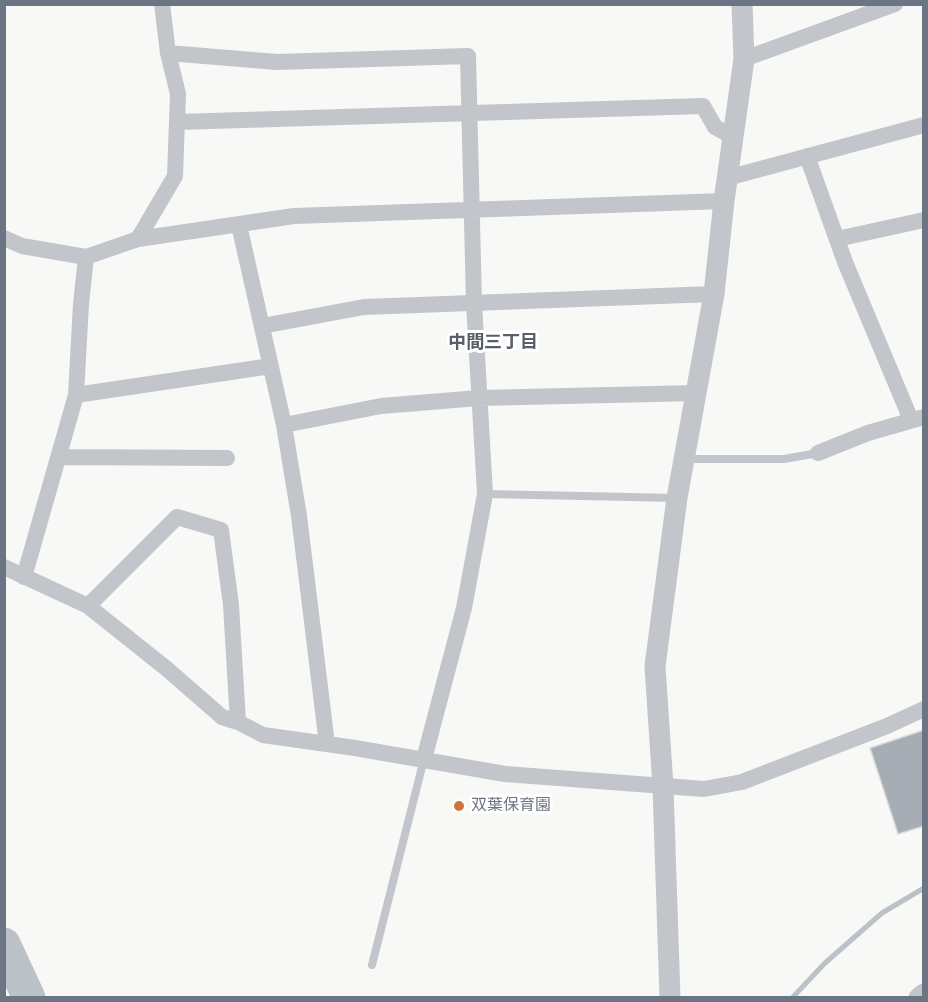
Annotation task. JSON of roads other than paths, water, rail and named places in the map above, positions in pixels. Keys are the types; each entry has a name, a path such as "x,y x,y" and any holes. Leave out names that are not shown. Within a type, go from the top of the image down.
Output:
{"street":[{"path":"138,238 175,176 178,94 168,53 162,4"},
{"path":"670,998 663,787 655,666 677,498 714,294 724,201 744,59 742,4"},
{"path":"744,59 895,4"},
{"path":"168,53 277,62 468,56 474,303 485,494 464,608 424,759"},
{"path":"178,122 704,106 715,127 733,137"},
{"path":"727,178 924,125"},
{"path":"807,156 837,239 917,418 868,433 818,453"},
{"path":"4,238 22,246 86,256 138,238 294,216 724,201"},
{"path":"837,239 924,220"},
{"path":"239,225 284,425 299,516 327,744"},
{"path":"24,576 76,395 86,256"},
{"path":"262,326 364,307 714,294"},
{"path":"76,395 271,366"},
{"path":"284,425 381,406 478,398 696,393"},
{"path":"59,457 227,458"},
{"path":"88,606 177,517 221,530 231,605 238,722"},
{"path":"4,567 88,606 167,669 222,717 238,722 263,735 424,759 505,774 704,789 742,782 924,710"},
{"path":"918,998 924,994"}],"lane":[{"path":"684,459 784,459 818,453"},
{"path":"485,494 677,498"},
{"path":"372,965 424,759"}],"waterway":[{"path":"792,998 825,963 882,913 924,888"},
{"path":"4,944 29,998"}],"place":[{"name":"双葉保育園","path":"459,806"}],"district":[{"name":"中間三丁目","path":"493,344"}]}
